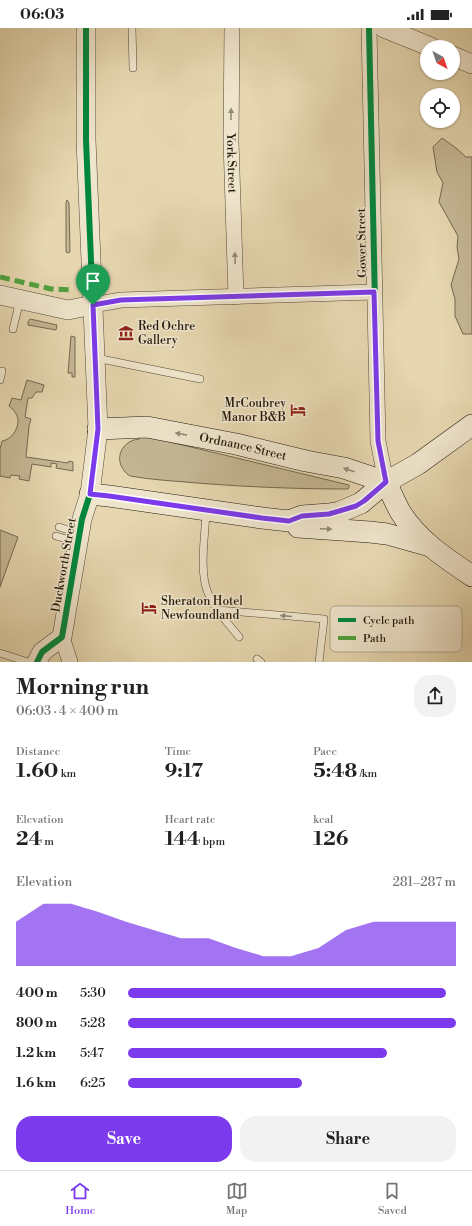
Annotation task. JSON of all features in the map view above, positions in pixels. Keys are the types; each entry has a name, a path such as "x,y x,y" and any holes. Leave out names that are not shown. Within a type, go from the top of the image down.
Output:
{"main road":[{"path":"90,494 289,521 302,516 329,514 356,506 386,482 418,464 472,425"},
{"name":"Ordnance Street","path":"98,429 147,427 236,444 306,461 344,468 386,482"},
{"path":"386,482 402,514 412,529 430,546 472,576"},
{"path":"289,521 299,528 388,534 430,546"}],"street":[{"name":"Duckworth Street","path":"62,637 82,519 90,494 98,429 86,140 86,28"},
{"name":"York Street","path":"232,28 231,141 236,297"},
{"name":"Gower Street","path":"369,28 372,88 374,292 378,441 386,482"},
{"path":"384,28 420,43"},
{"path":"460,59 472,64"},
{"path":"0,296 68,310 121,300 374,292"},
{"path":"37,662 42,652 62,637 70,662"}],"lane":[{"path":"132,28 133,68"},
{"path":"13,329 20,300"},
{"path":"95,358 200,379"},
{"path":"0,380 2,371"},
{"path":"206,510 203,556 204,582 208,594 218,610 239,637"},
{"path":"59,527 79,538"},
{"path":"56,536 79,538"},
{"path":"218,610 324,619 319,662"},
{"path":"0,653 28,662"}],"shaded area":[{"path":"442,138 466,157 472,157 472,334 463,334 455,316 455,299 451,285 459,259 457,247 458,236 439,202 443,183 437,172 433,147"},
{"path":"67,200 69,203 70,252 67,253 66,203"},
{"path":"30,319 57,325 56,330 28,325"},
{"path":"71,336 75,337 75,377 72,377 72,373 68,373"},
{"path":"27,380 44,385 42,392 36,392 32,398 28,398 25,417 31,419 26,457 68,463 69,461 73,462 73,471 56,468 57,464 51,463 51,467 32,464 29,481 19,479 20,476 11,475 10,478 0,476 0,449 2,441 8,439 14,433 18,423 17,415 9,406 12,398 21,400"},
{"path":"141,435 349,485 349,488 329,489 254,487 130,476 124,471 121,465 120,454 127,444 139,439"},
{"path":"0,530 18,537 0,587"}],"marked path":[{"path":"0,277 51,289 73,290"}],"cycle path":[{"path":"37,662 42,652 62,637 82,519 90,494 98,429 86,140 86,28"},
{"path":"369,28 378,441 386,482"}],"place":[{"name":"Red Ochre Gallery","path":"126,333"},
{"name":"MrCoubrey Manor B&B","path":"298,410"},
{"name":"Sheraton Hotel Newfoundland","path":"149,608"}],"route":[{"path":"374,292 378,447 386,482 356,506 340,512 302,516 289,521 90,494 98,429 93,305 121,300 225,298 374,292"}]}
